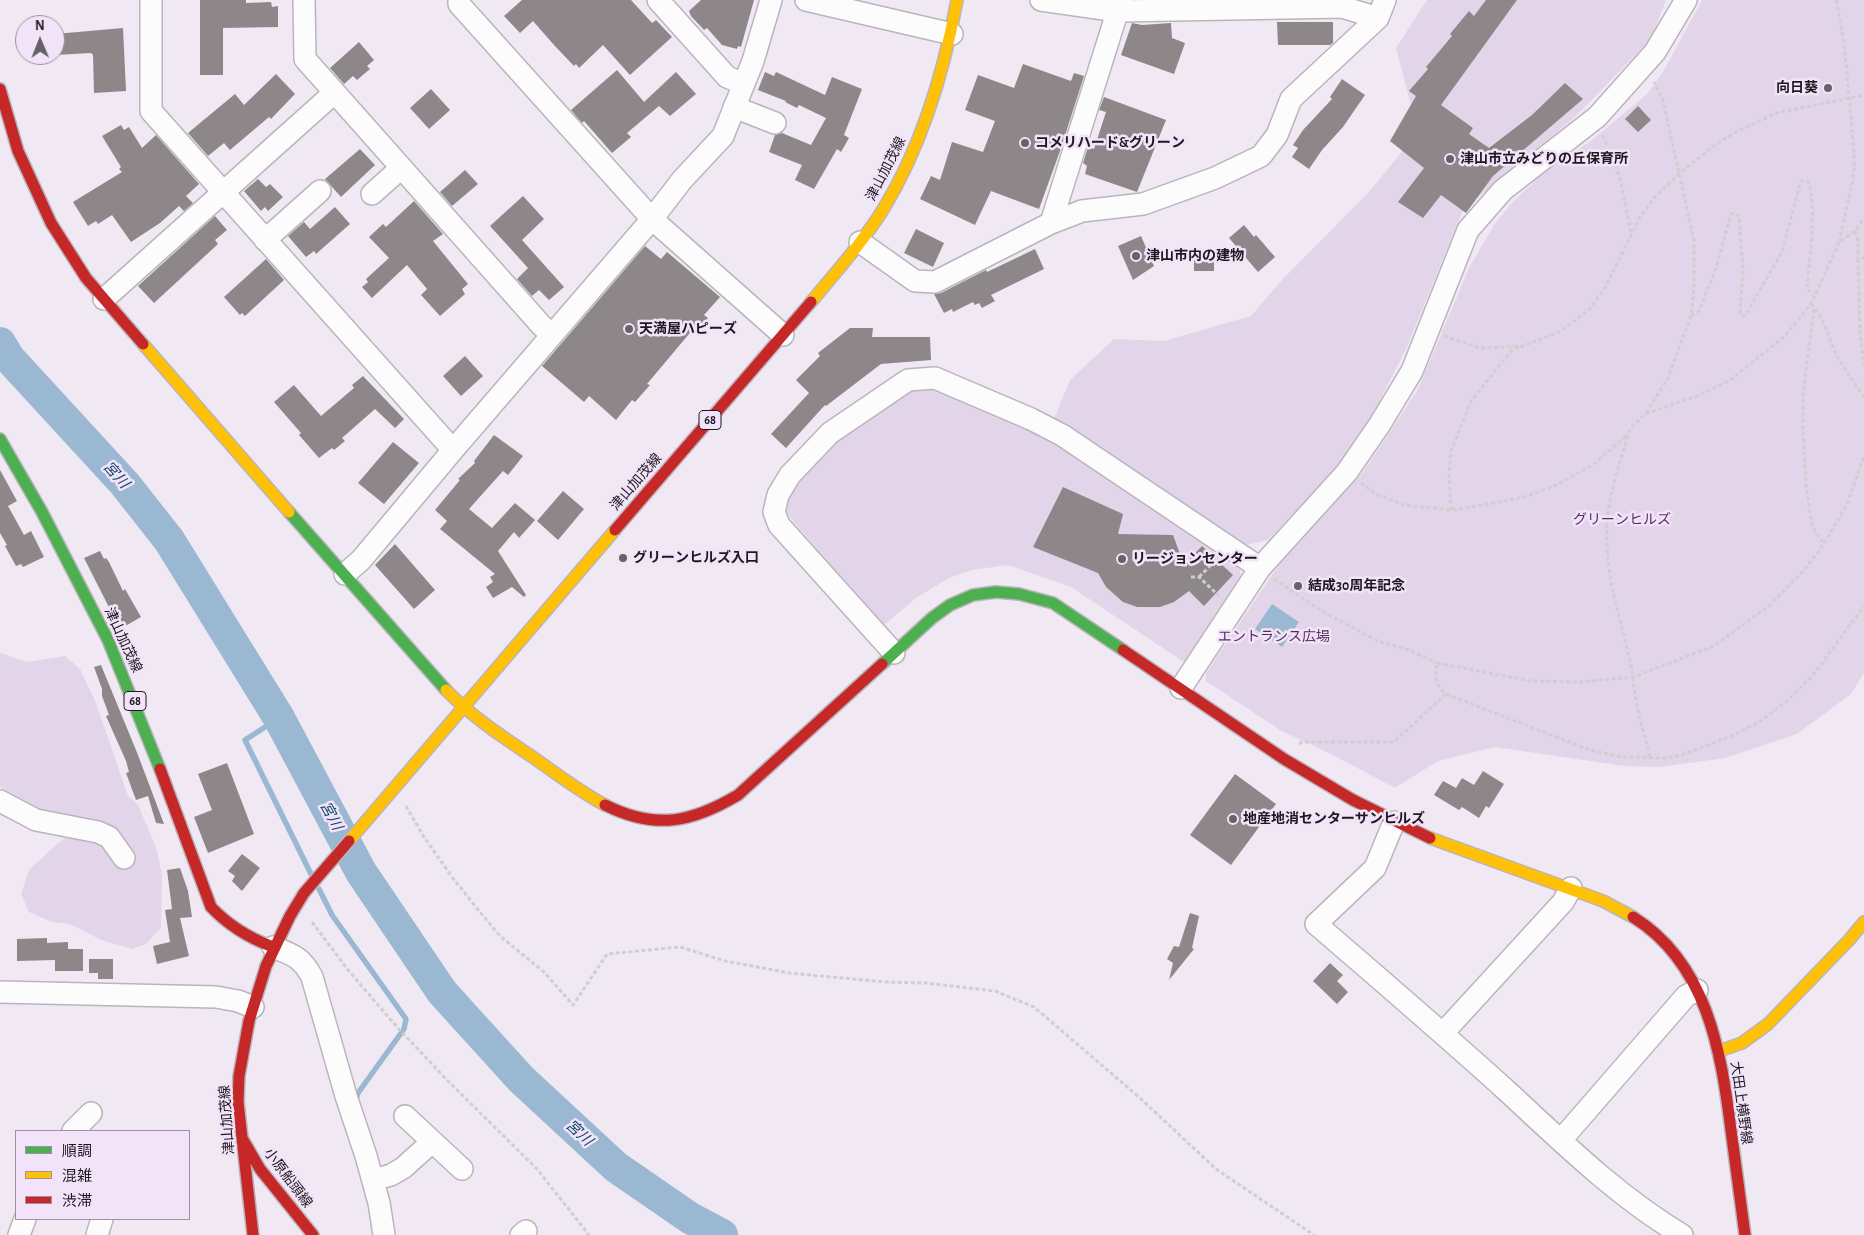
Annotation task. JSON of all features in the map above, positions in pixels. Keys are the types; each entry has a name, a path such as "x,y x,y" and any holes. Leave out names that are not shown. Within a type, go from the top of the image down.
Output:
{"main road":[{"name":"津山加茂線","path":"253,1235 238,1104 240,1064 253,1007 273,947 294,907 462,706 783,335 860,242 890,198 916,145 937,90 952,34 957,0"},
{"path":"0,89 18,152 51,223 86,278 425,668 462,706 572,785 615,810 642,819 669,821 694,818 718,808 738,795 932,618 961,599 984,593 1007,592 1029,594 1053,603 1284,758 1353,800 1394,822 1422,835 1571,888 1603,901 1634,918 1657,935 1681,962 1697,990 1712,1026 1719,1051"},
{"name":"津山加茂線","path":"0,439 42,512 108,640 153,749 206,897 222,919 245,935 273,947"},
{"name":"大田上横野線","path":"1745,1235 1719,1051 1742,1043 1768,1024 1864,922"},
{"name":"小原船頭線","path":"242,1138 260,1169 313,1235"}],"street":[{"path":"152,0 151,111 453,450"},
{"path":"304,0 305,59 552,335"},
{"path":"459,0 459,4 652,219 783,335"},
{"path":"658,0 727,77 744,84"},
{"path":"345,574 361,560 652,219 682,180 723,136 753,61 771,0"},
{"path":"806,0 952,34"},
{"path":"1041,0 1119,6 1342,7 1381,9"},
{"path":"1181,688 1260,568 1347,472 1380,424 1412,371 1468,230 1504,190 1597,117 1655,52 1686,0"},
{"path":"1051,222 1119,6"},
{"path":"860,242 915,281 935,282 1051,222 1082,211 1143,204 1215,178 1260,156 1277,135 1291,99 1381,9"},
{"path":"104,299 334,93"},
{"path":"734,107 775,124"},
{"path":"372,194 401,168"},
{"path":"265,240 320,191"},
{"path":"894,653 779,525 774,512 778,495 790,475 830,433 908,380 935,378 1031,419 1062,435 1260,568"},
{"path":"0,801 36,820 98,832 109,838 124,858"},
{"path":"1394,822 1375,868 1316,924 1631,1200 1682,1235"},
{"path":"1442,1033 1563,902 1571,888"},
{"path":"273,947 293,954 305,964 312,977 335,1051 346,1096 373,1180 384,1235"},
{"path":"1561,1140 1686,996 1697,990"},
{"path":"0,992 216,997 238,1001 253,1007"},
{"path":"74,1130 91,1112"},
{"path":"405,1116 462,1169"},
{"path":"373,1180 391,1175 403,1168 432,1142"},
{"path":"19,1235 25,1220"},
{"path":"97,1235 102,1220"}],"path":[{"path":"1645,414 1697,396 1729,381 1785,336 1811,304 1839,242 1854,169 1853,137 1844,43 1836,0"},
{"path":"1645,64 1663,101 1694,240 1694,288 1691,316 1668,378 1645,414 1631,428 1628,434 1611,497 1607,524 1611,586 1634,677 1635,695 1650,757"},
{"path":"1451,510 1449,474 1451,451 1470,400 1512,350 1559,332 1588,311 1606,286 1631,233 1655,197 1679,174 1716,144 1776,112 1864,95"},
{"path":"1597,117 1620,178 1631,233"},
{"path":"1691,316 1699,311 1716,268 1726,236 1729,218 1734,213 1738,215 1739,219 1742,251 1740,314 1745,316 1782,252 1800,184 1804,180 1809,183 1811,190 1811,236 1807,289 1814,295"},
{"path":"1839,242 1855,231 1864,218"},
{"path":"1855,231 1858,241 1860,331 1864,366"},
{"path":"1858,259 1864,258"},
{"path":"1811,304 1822,319 1838,357 1864,397"},
{"path":"1814,309 1803,392 1803,429 1806,486 1812,526 1824,544"},
{"path":"1428,329 1481,348 1523,346"},
{"path":"1347,472 1376,494 1404,505 1451,510 1524,497 1554,486 1593,465 1628,434"},
{"path":"1260,568 1328,614 1378,641 1409,650 1437,663 1531,681 1580,682 1634,677 1714,646 1770,606 1804,570 1824,544 1847,504 1864,456"},
{"path":"1191,578 1199,577 1216,559"},
{"path":"1199,577 1216,593"},
{"path":"1437,663 1437,687 1446,694 1590,750 1622,757 1668,758 1682,755 1716,742 1761,721 1788,700 1813,675 1864,606"},
{"path":"1284,758 1302,742 1394,742 1446,694"},
{"path":"396,786 424,837 480,912 500,936 544,972 573,1005 607,954 680,947 725,961 788,973 885,982 925,983 995,991 1034,1007 1140,1098 1216,1169 1314,1235"},
{"path":"294,907 315,924 348,970 397,1027 447,1080 537,1169 589,1235"}],"green space":[{"path":"1427,0 1666,0 1651,39 1575,117 1463,210 1407,347 1372,416 1332,474 1268,540 1245,545 1054,419 1070,380 1114,339 1164,341 1251,316 1281,281 1369,192 1418,132 1396,48"},
{"name":"グリーンヒルズ","path":"1702,0 1864,0 1864,673 1851,694 1797,734 1725,758 1660,767 1624,766 1495,747 1438,761 1395,788 1335,756 1280,730 1206,681 1206,673 1282,560 1363,472 1417,391 1470,266 1496,222 1511,204 1543,173 1592,140 1647,94 1663,72"},
{"path":"928,389 1032,424 1239,560 1241,579 1184,662 1071,587 1008,565 972,570 949,578 916,598 883,626 782,508 799,483 833,444 910,391"},
{"path":"0,651 27,662 65,656 80,669 96,703 128,796 138,805 156,847 162,875 161,928 146,944 132,949 101,940 70,924 52,922 29,912 21,894 29,870 58,843 70,835 66,819 42,810 0,787"}],"water":[{"path":"1272,604 1299,622 1282,647 1255,629"}],"building":[{"path":"200,0 246,0 246,3 271,2 272,7 278,6 278,27 223,28 223,75 200,75"},
{"path":"522,0 631,0 652,23 656,20 672,37 630,75 603,45 579,68 576,64 574,66 533,21 520,33 504,16"},
{"path":"701,0 754,0 741,47 738,46 737,49 722,45 707,28 704,30 691,16 689,11"},
{"path":"1486,0 1517,0 1441,105 1473,128 1469,134 1489,148 1532,115 1565,83 1583,99 1493,176 1466,213 1441,195 1423,218 1398,202 1424,168 1390,141 1416,96 1409,91 1428,69 1426,67 1452,36 1450,34 1469,11 1474,16"},
{"path":"1277,22 1333,22 1333,43 1330,45 1278,45"},
{"path":"1132,23 1142,25 1171,23 1172,38 1185,43 1174,74 1121,55"},
{"path":"123,28 126,91 94,93 93,55 91,53 65,54 65,33"},
{"path":"359,42 374,60 367,66 370,69 357,80 353,76 344,84 330,68"},
{"name":"コメリハード&グリーン","path":"1023,64 1071,81 1074,73 1084,76 1039,209 991,191 975,225 920,199 931,176 940,180 952,142 983,152 995,121 965,110 978,75 1014,88"},
{"path":"617,70 644,102 676,72 696,94 670,116 659,106 627,133 631,137 612,153 584,121 582,123 571,110"},
{"path":"765,72 774,76 776,72 825,95 832,77 862,89 844,135 849,138 841,152 837,149 814,189 795,180 802,165 769,152 775,135 782,133 811,145 826,118 799,105 797,108 786,101 758,90"},
{"path":"276,74 295,94 271,119 269,117 230,150 224,143 208,156 188,133 235,94 244,105"},
{"path":"1342,79 1365,95 1343,127 1322,150 1309,169 1292,157 1298,148 1293,145 1303,130 1332,99 1330,97"},
{"path":"431,89 450,110 429,129 410,108"},
{"path":"1104,97 1166,120 1137,192 1085,174 1087,166 1083,163 1088,147 1094,149 1106,112 1099,110"},
{"path":"1638,106 1651,120 1638,132 1625,119"},
{"path":"121,125 124,130 129,127 142,148 156,135 199,184 186,196 193,203 184,211 179,206 160,223 131,242 112,215 98,224 96,221 88,226 73,202 122,172 119,169 121,167 102,136"},
{"path":"360,149 375,165 341,197 325,179"},
{"path":"465,170 478,184 452,206 440,192"},
{"path":"258,179 266,187 270,184 283,197 268,211 265,207 261,211 244,191"},
{"path":"523,196 544,219 522,240 564,287 549,300 539,290 532,296 517,279 528,268 490,226"},
{"path":"414,201 443,234 433,241 468,284 462,289 465,294 440,316 421,295 427,289 407,265 372,298 362,287 368,282 366,279 389,258 369,237 383,224 386,227"},
{"path":"335,207 350,224 316,254 314,251 306,257 288,236 304,222 310,229"},
{"path":"215,216 227,230 215,240 218,244 154,303 138,286"},
{"path":"1244,225 1254,237 1256,235 1275,257 1258,272 1229,238"},
{"path":"916,229 944,243 933,267 904,253"},
{"name":"津山市内の建物","path":"1141,236 1154,266 1133,280 1118,246"},
{"path":"645,246 661,259 667,252 720,297 704,315 708,318 698,331 694,328 647,384 650,385 635,402 632,400 616,420 589,396 584,402 542,366"},
{"path":"1035,249 1044,269 991,295 995,301 982,308 979,303 975,305 973,302 953,312 952,309 944,313 934,294 941,293 986,270 987,272"},
{"name":"津山市内の建物","path":"1194,252 1214,252 1214,271 1194,271"},
{"path":"266,259 284,280 245,316 242,313 240,315 224,297"},
{"path":"850,328 873,328 872,337 930,337 931,360 881,364 825,405 786,448 771,434 809,393 796,380 820,356 818,353"},
{"path":"465,356 483,376 461,396 443,376"},
{"path":"363,376 404,419 395,428 375,409 342,438 345,441 334,450 332,448 319,458 299,435 301,433 274,402 294,385 321,416 354,388 352,385"},
{"path":"494,435 523,456 508,475 503,471 469,509 492,528 515,503 535,520 519,538 514,532 498,551 526,595 524,597 512,587 493,598 486,587 493,582 490,577 495,574 440,529 447,521 435,510 460,480 458,479 475,463 474,461"},
{"path":"393,442 419,463 384,504 358,483"},
{"path":"0,470 17,501 8,506 24,535 31,531 44,557 23,567 21,564 16,566 0,533"},
{"name":"リージョンセンター","path":"1063,487 1123,514 1118,534 1173,535 1184,565 1202,546 1233,575 1204,606 1189,591 1174,602 1160,607 1137,607 1123,602 1106,587 1098,573 1033,547"},
{"path":"563,491 584,509 558,540 537,521"},
{"path":"395,544 435,590 414,609 375,565"},
{"path":"100,551 104,559 106,558 109,562 123,591 125,589 141,617 120,629 84,558"},
{"path":"101,665 164,824 156,823 148,796 136,800 126,773 129,772 126,761 106,716 109,715 94,667"},
{"path":"227,763 254,834 208,853 194,817 212,810 198,774"},
{"path":"1483,771 1504,784 1489,808 1486,806 1479,818 1462,807 1459,810 1434,795 1443,781 1456,788 1462,778 1474,785"},
{"name":"地産地消センターサンヒルズ","path":"1235,774 1276,804 1231,865 1190,835"},
{"path":"242,854 260,868 242,891 232,881 235,876 228,871"},
{"path":"180,868 188,891 192,917 180,918 189,956 157,964 153,946 170,942 165,910 172,909 167,870"},
{"path":"1190,913 1199,916 1192,948 1194,949 1169,980 1173,963 1167,959 1174,946 1179,947"},
{"path":"47,938 47,943 68,942 68,949 83,949 83,971 55,971 55,960 17,961 17,939"},
{"path":"89,959 113,959 113,979 98,979 98,973 89,973"},
{"path":"1330,963 1343,975 1337,981 1348,992 1337,1004 1313,981"}],"waterway":[{"name":"宮川","path":"0,343 9,358 124,483 169,540 279,718 361,872 442,992 521,1079 616,1167 690,1218 722,1235"},
{"path":"279,718 245,740 311,874"},
{"path":"319,889 332,915 406,1019 404,1029 358,1093 355,1102"}],"traffic: fast":[{"path":"0,439 42,512 108,640 160,769"},
{"path":"289,512 446,690"},
{"path":"882,664 932,618 950,605 973,595 996,592 1019,594 1053,603 1123,650"}],"traffic: slow":[{"path":"811,302 876,221 898,184 930,107 952,27 957,0"},
{"path":"143,344 289,512"},
{"path":"349,841 615,530"},
{"path":"446,690 488,726 578,789 605,805"},
{"path":"1430,838 1603,901 1633,917"},
{"path":"1719,1051 1742,1043 1768,1024 1864,922"}],"traffic: jam":[{"path":"0,89 18,151 51,223 86,278 143,344"},
{"path":"615,530 811,302"},
{"path":"1123,650 1284,759 1353,800 1430,838"},
{"path":"605,805 640,818 673,820 704,812 721,804 738,795 882,664"},
{"path":"160,769 211,907 240,931 273,947"},
{"path":"253,1235 238,1102 239,1076 249,1021 266,966 290,916 304,893 349,841"},
{"path":"1633,917 1658,936 1678,959 1694,984 1706,1011 1722,1070 1745,1235"},
{"path":"242,1138 260,1169 313,1235"}],"place":[{"name":"向日葵","path":"1828,88"},
{"name":"コメリハード&グリーン","path":"1025,143"},
{"name":"津山市立みどりの丘保育所","path":"1450,159"},
{"name":"津山市内の建物","path":"1136,256"},
{"name":"天満屋ハピーズ","path":"629,329"},
{"name":"グリーンヒルズ入口","path":"623,558"},
{"name":"リージョンセンター","path":"1122,559"},
{"name":"結成30周年記念","path":"1298,586"},
{"name":"地産地消センターサンヒルズ","path":"1233,819"}],"park label":[{"name":"エントランス広場","path":"1274,637"}]}
